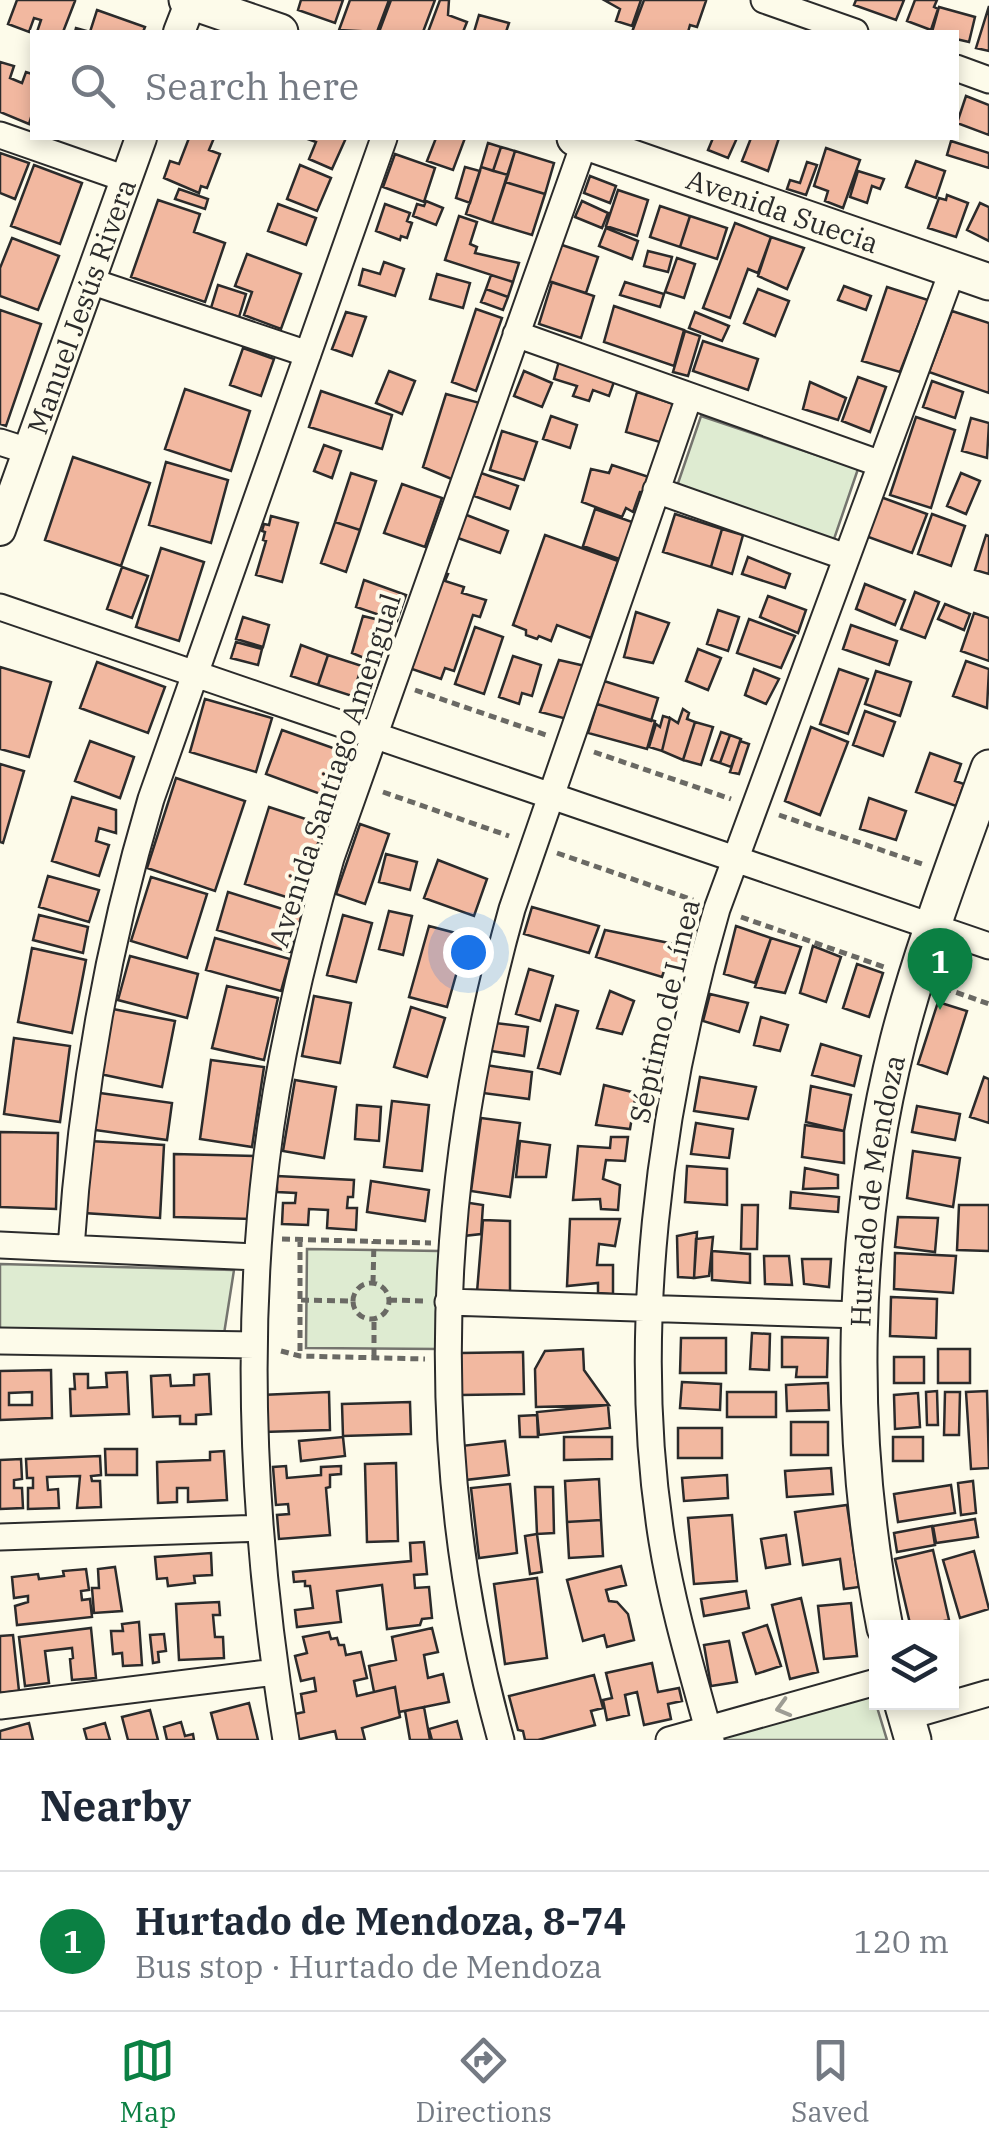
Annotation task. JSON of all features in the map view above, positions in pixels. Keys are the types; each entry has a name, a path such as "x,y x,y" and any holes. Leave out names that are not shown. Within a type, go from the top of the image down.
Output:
{"main road":[{"path":"187,8 272,30"},
{"name":"Avenida Suecia","path":"583,140 989,282"},
{"name":"Hurtado de Mendoza","path":"884,1620 862,1460 860,1315 866,1230 880,1128 915,978 989,768"}],"street":[{"path":"764,0 849,30"},
{"path":"959,69 989,80"},
{"path":"0,135 126,180"},
{"name":"Manuel Jesús Rivera","path":"0,530 14,446 90,281 141,140"},
{"path":"71,1248 82,1116 106,970 142,830 383,140"},
{"name":"Avenida Santiago Amengual","path":"286,1740 260,1528 254,1345 266,1162 291,1012 309,935 356,783 516,334 580,140"},
{"name":"Séptimo de Línea","path":"710,1734 673,1602 651,1423 655,1237 672,1096 692,996 716,908 953,269"},
{"path":"90,281 308,354"},
{"path":"516,334 881,464"},
{"path":"501,1740 465,1574 456,1503 448,1360 451,1243 466,1108 493,975 532,844 689,397"},
{"path":"656,490 846,557"},
{"path":"0,608 989,946"},
{"path":"0,1245 258,1248"},
{"path":"448,1302 860,1315"},
{"path":"0,1340 254,1345"},
{"path":"0,1536 260,1528"},
{"path":"0,1706 275,1672"},
{"path":"669,1740 710,1734 869,1684"},
{"path":"907,1720 989,1692"}],"path":[{"path":"392,682 952,874"},
{"path":"356,783 989,1004"},
{"path":"258,1248 300,1239 451,1243"},
{"path":"300,1239 300,1356"},
{"path":"374,1241 374,1282"},
{"path":"374,1282 387,1292 390,1300 388,1309 374,1319 364,1318 353,1301 356,1291 374,1282"},
{"path":"300,1300 353,1301"},
{"path":"390,1300 448,1302"},
{"path":"374,1319 374,1357"},
{"path":"254,1345 300,1356 448,1360"}],"green space":[{"path":"701,416 858,469 833,542 676,489"},
{"path":"307,1249 440,1251 439,1349 306,1348"},
{"path":"0,1264 234,1270 224,1334 0,1330"},
{"path":"869,1695 869,1710 878,1710 887,1740 725,1740 723,1736"}],"building":[{"path":"17,0 75,1 64,30 38,30 41,20 34,18 29,32 8,24"},
{"path":"301,0 343,0 335,23 298,10"},
{"path":"350,0 389,0 378,30 339,30"},
{"path":"391,0 435,0 424,30 380,30"},
{"path":"440,0 449,0 448,15 467,22 464,30 429,30"},
{"path":"604,0 641,0 632,26 616,21 620,9"},
{"path":"644,0 706,1 697,27 633,30"},
{"path":"856,0 904,0 896,20 854,5"},
{"path":"915,0 937,0 931,30 907,21"},
{"path":"989,6 989,51 976,48"},
{"path":"939,7 975,17 969,42 959,40 959,30 933,30"},
{"path":"97,10 145,27 144,30 91,30"},
{"path":"479,15 509,23 507,30 475,30"},
{"path":"0,62 14,66 10,78 22,83 26,72 30,73 29,124 0,112"},
{"path":"966,96 989,105 989,135 959,124"},
{"path":"188,140 213,140 209,150 220,154 207,188 201,186 199,193 164,178 170,161 179,164"},
{"path":"310,140 345,140 332,169 309,159 316,142"},
{"path":"435,140 464,140 453,170 427,161"},
{"path":"712,140 736,140 728,158 708,150"},
{"path":"750,140 778,140 768,171 742,161"},
{"path":"951,141 989,153 989,168 947,155"},
{"path":"488,143 501,147 493,171 481,167"},
{"path":"501,147 515,151 508,175 493,171"},
{"path":"826,148 860,160 843,208 825,201 828,191 814,186"},
{"path":"515,151 554,163 545,194 505,182"},
{"path":"0,153 29,163 15,199 0,193"},
{"path":"395,154 435,168 424,202 383,187"},
{"path":"916,161 945,171 936,198 906,187"},
{"path":"807,162 817,165 806,195 787,189 790,180 800,183"},
{"path":"34,165 82,183 60,244 11,226"},
{"path":"300,165 331,178 317,211 287,199"},
{"path":"465,167 480,171 470,203 456,198"},
{"path":"481,167 508,175 492,223 466,214"},
{"path":"858,171 884,179 880,189 872,186 867,203 850,197"},
{"path":"590,176 616,186 610,203 584,193"},
{"path":"505,182 545,194 532,235 492,223"},
{"path":"179,189 208,199 205,209 175,199"},
{"path":"618,190 648,200 637,236 606,226"},
{"path":"947,195 968,203 956,237 928,228 939,198 946,200"},
{"path":"158,200 200,214 194,232 225,243 205,302 131,277"},
{"path":"426,201 443,208 436,225 413,216 417,204 424,206"},
{"path":"582,201 608,213 602,228 575,217"},
{"path":"980,203 989,207 989,241 967,230"},
{"path":"278,204 316,218 306,245 268,231"},
{"path":"385,204 410,213 407,221 412,223 407,238 401,236 400,240 376,231"},
{"path":"660,206 690,216 680,247 650,237"},
{"path":"459,216 477,222 470,244 477,247 475,253 519,263 513,282 445,260"},
{"path":"690,216 727,228 717,259 680,247"},
{"path":"735,223 771,237 758,273 748,269 730,318 703,308"},
{"path":"606,228 638,241 632,259 599,246"},
{"path":"771,237 804,248 787,289 758,276"},
{"path":"12,238 59,256 38,310 0,296 0,268"},
{"path":"559,244 598,257 586,293 547,281"},
{"path":"648,251 672,257 668,272 644,266"},
{"path":"247,254 301,274 281,329 244,315 252,292 235,286"},
{"path":"677,258 695,264 684,298 665,292"},
{"path":"384,262 404,269 395,296 359,285 363,269 380,274"},
{"path":"437,274 470,283 463,308 430,299"},
{"path":"491,275 513,282 508,297 486,289"},
{"path":"552,282 594,296 581,338 539,324"},
{"path":"625,282 664,294 660,307 620,295"},
{"path":"218,285 246,294 239,317 211,308"},
{"path":"844,286 871,296 866,310 838,300"},
{"path":"887,287 928,300 900,372 862,361"},
{"path":"486,289 508,297 503,310 481,302"},
{"path":"758,289 789,301 775,336 744,323"},
{"path":"614,306 684,330 674,366 604,342"},
{"path":"476,309 502,318 476,391 452,382"},
{"path":"0,310 41,324 6,426 0,424"},
{"path":"952,311 989,323 989,393 929,372"},
{"path":"346,312 366,317 352,356 332,349"},
{"path":"695,312 729,326 722,341 689,328"},
{"path":"685,331 700,336 688,376 673,372"},
{"path":"703,341 758,359 748,390 693,371"},
{"path":"243,348 274,359 261,396 230,385"},
{"path":"559,361 615,379 609,396 593,390 589,401 573,396 577,386 554,379"},
{"path":"389,371 415,381 402,414 376,403"},
{"path":"524,371 552,383 542,407 514,396"},
{"path":"858,377 886,387 870,432 842,421"},
{"path":"932,381 963,392 955,418 923,407"},
{"path":"810,382 846,398 838,420 803,409"},
{"path":"185,389 250,411 231,471 165,449"},
{"path":"321,391 392,415 382,449 309,427"},
{"path":"637,392 674,404 663,443 626,432"},
{"path":"446,394 480,403 454,480 423,467"},
{"path":"551,416 577,425 570,448 543,439"},
{"path":"916,417 955,430 931,508 890,495"},
{"path":"971,418 989,423 987,458 962,451"},
{"path":"502,431 537,442 524,480 490,470"},
{"path":"324,445 341,451 332,478 314,471"},
{"path":"73,457 150,483 121,566 45,540"},
{"path":"166,462 228,480 211,543 149,525"},
{"path":"612,465 652,478 647,492 640,492 633,512 626,508 622,517 582,502 591,469 609,473"},
{"path":"351,473 376,481 360,530 335,522"},
{"path":"481,473 518,486 510,509 474,496"},
{"path":"961,473 980,481 966,514 947,506"},
{"path":"402,484 442,498 425,547 384,533"},
{"path":"878,496 927,514 912,553 863,535"},
{"path":"595,509 635,523 622,560 583,546"},
{"path":"464,514 508,531 500,553 455,537"},
{"path":"675,514 722,529 711,567 663,552"},
{"path":"932,514 965,526 951,566 918,554"},
{"path":"271,516 298,523 282,582 256,575 266,541 262,531"},
{"path":"335,522 360,530 346,572 321,563"},
{"path":"722,529 743,535 732,574 711,567"},
{"path":"545,535 618,561 591,638 557,625 551,641 539,636 537,639 513,625"},
{"path":"986,535 989,536 989,574 975,570"},
{"path":"161,548 204,562 179,641 136,627"},
{"path":"748,557 790,574 785,588 742,574"},
{"path":"122,567 148,576 132,618 107,609"},
{"path":"441,572 448,574 445,581 464,587 462,593 486,600 480,617 473,615 454,671 445,668 441,679 409,668"},
{"path":"364,580 406,595 397,621 356,607"},
{"path":"865,584 905,600 895,625 856,609"},
{"path":"915,592 939,602 925,638 901,629"},
{"path":"768,596 806,610 798,633 760,617"},
{"path":"945,604 970,614 964,630 938,619"},
{"path":"718,610 739,617 728,651 707,644"},
{"path":"636,612 669,623 653,663 624,657"},
{"path":"974,613 989,618 989,661 961,651"},
{"path":"363,616 383,621 369,660 352,653"},
{"path":"243,617 269,625 263,647 236,639"},
{"path":"749,619 795,636 781,668 737,653"},
{"path":"851,625 897,641 889,665 843,649"},
{"path":"475,627 503,637 484,694 455,684"},
{"path":"236,642 262,649 258,665 231,658"},
{"path":"301,645 328,655 318,685 291,676"},
{"path":"698,649 721,658 708,690 686,681"},
{"path":"328,655 362,666 352,696 318,685"},
{"path":"513,656 541,665 532,696 522,693 519,704 499,697"},
{"path":"559,660 585,666 567,719 540,712"},
{"path":"966,661 989,669 987,708 953,696"},
{"path":"97,662 165,687 148,733 80,708"},
{"path":"0,667 51,682 29,757 0,749"},
{"path":"754,669 779,679 766,704 745,695"},
{"path":"839,669 868,679 848,734 820,724"},
{"path":"876,671 911,682 900,716 865,704"},
{"path":"604,681 658,698 651,721 597,704"},
{"path":"205,699 272,718 256,772 190,752"},
{"path":"597,704 655,721 647,749 588,733"},
{"path":"683,709 689,713 687,719 695,722 683,760 662,751 670,718 678,723"},
{"path":"865,711 895,722 883,756 853,745"},
{"path":"663,716 670,718 662,751 649,747 656,724 660,727"},
{"path":"695,722 713,727 701,765 683,760"},
{"path":"811,727 848,742 820,815 785,801"},
{"path":"282,730 350,754 334,799 266,774"},
{"path":"721,732 730,735 720,763 711,760"},
{"path":"730,735 741,739 731,767 720,763"},
{"path":"90,741 134,757 120,798 75,781"},
{"path":"740,741 749,744 739,774 730,772"},
{"path":"930,753 961,764 955,781 964,784 956,806 916,792"},
{"path":"0,764 24,771 3,843 0,842"},
{"path":"176,778 245,801 215,891 147,868"},
{"path":"72,797 116,810 116,833 99,828 96,841 109,845 99,876 52,861"},
{"path":"869,798 906,811 896,840 860,829"},
{"path":"269,807 324,825 299,901 245,884"},
{"path":"360,824 389,834 365,904 336,894"},
{"path":"386,854 417,862 410,890 379,882"},
{"path":"438,860 487,879 474,916 424,898"},
{"path":"48,876 99,890 89,922 39,907"},
{"path":"151,877 207,894 187,958 131,941"},
{"path":"228,892 302,915 290,952 217,930"},
{"path":"532,907 599,926 589,953 524,934"},
{"path":"389,911 412,916 403,955 379,949"},
{"path":"39,915 88,927 83,953 33,940"},
{"path":"343,915 372,923 356,982 327,975"},
{"path":"429,926 467,936 447,1007 409,997"},
{"path":"736,926 771,938 755,983 724,974"},
{"path":"605,930 684,946 679,968 666,965 662,977 596,957"},
{"path":"215,938 290,959 281,991 206,970"},
{"path":"771,938 801,947 785,993 755,987"},
{"path":"813,946 841,957 826,1002 800,993"},
{"path":"32,948 86,960 72,1033 18,1022"},
{"path":"130,956 198,974 187,1018 118,1000"},
{"path":"857,964 883,973 869,1017 843,1008"},
{"path":"529,969 553,976 540,1021 516,1014"},
{"path":"227,986 278,998 264,1060 212,1048"},
{"path":"610,991 634,1001 622,1034 597,1028"},
{"path":"710,994 748,1003 739,1032 703,1021"},
{"path":"314,996 351,1003 340,1063 302,1056"},
{"path":"938,1002 967,1011 947,1074 918,1064"},
{"path":"556,1005 578,1011 560,1074 538,1068"},
{"path":"411,1007 445,1018 427,1077 394,1067"},
{"path":"113,1009 175,1021 162,1087 100,1074"},
{"path":"761,1017 788,1025 780,1051 754,1045"},
{"path":"495,1023 528,1027 524,1056 491,1051"},
{"path":"14,1038 70,1046 60,1122 4,1114"},
{"path":"821,1044 861,1056 854,1086 812,1075"},
{"path":"211,1060 264,1067 252,1147 200,1139"},
{"path":"479,1064 532,1072 529,1099 475,1092"},
{"path":"700,1077 756,1087 748,1119 694,1111"},
{"path":"984,1077 989,1079 989,1123 970,1117"},
{"path":"295,1080 336,1087 324,1158 283,1151"},
{"path":"604,1085 636,1093 630,1129 596,1125"},
{"path":"811,1086 851,1095 844,1131 806,1122"},
{"path":"100,1093 172,1103 167,1140 95,1130"},
{"path":"392,1101 429,1105 422,1171 384,1167"},
{"path":"357,1105 381,1107 379,1141 355,1139"},
{"path":"917,1106 960,1114 955,1140 912,1132"},
{"path":"481,1118 520,1123 510,1197 471,1191"},
{"path":"696,1123 733,1129 729,1158 691,1154"},
{"path":"805,1125 844,1131 844,1163 802,1157"},
{"path":"0,1132 58,1133 56,1209 0,1207"},
{"path":"611,1137 628,1137 625,1161 606,1160 603,1179 620,1185 618,1210 601,1209 600,1199 573,1200 578,1146 610,1148"},
{"path":"89,1141 164,1145 160,1218 84,1213"},
{"path":"520,1141 550,1145 546,1177 516,1177"},
{"path":"913,1151 960,1158 953,1207 907,1198"},
{"path":"174,1154 255,1156 253,1219 174,1217"},
{"path":"687,1166 727,1169 727,1205 685,1202"},
{"path":"805,1168 838,1175 838,1188 803,1189"},
{"path":"277,1176 354,1180 353,1197 348,1197 347,1208 357,1208 356,1230 327,1228 328,1210 309,1209 308,1225 282,1224 283,1203 295,1203 296,1193 277,1192"},
{"path":"371,1181 429,1190 425,1221 367,1212"},
{"path":"791,1192 839,1197 838,1212 790,1208"},
{"path":"463,1202 483,1205 481,1234 463,1236"},
{"path":"742,1205 758,1205 757,1249 741,1249"},
{"path":"959,1205 989,1205 989,1251 957,1250"},
{"path":"898,1217 938,1218 935,1252 895,1247"},
{"path":"570,1219 620,1219 615,1246 599,1244 597,1265 613,1265 613,1294 598,1293 598,1283 567,1286"},
{"path":"483,1220 510,1221 510,1292 477,1292"},
{"path":"697,1232 694,1278 678,1277 677,1236"},
{"path":"713,1237 709,1276 694,1278 696,1239"},
{"path":"712,1251 750,1254 750,1283 712,1280"},
{"path":"895,1253 956,1256 953,1293 894,1289"},
{"path":"764,1256 789,1256 792,1285 765,1284"},
{"path":"802,1259 831,1259 829,1287 804,1284"},
{"path":"891,1297 937,1299 936,1338 890,1336"},
{"path":"752,1333 770,1334 769,1370 750,1369"},
{"path":"782,1337 828,1338 827,1377 796,1377 797,1367 782,1367"},
{"path":"681,1338 726,1338 726,1373 680,1373"},
{"path":"583,1349 584,1370 609,1405 536,1407 535,1369 545,1351"},
{"path":"938,1349 970,1349 970,1383 938,1383"},
{"path":"523,1352 524,1394 461,1395 461,1353"},
{"path":"894,1357 924,1357 924,1383 894,1383"},
{"path":"51,1370 52,1418 0,1420 0,1371","holes":["32,1392 32,1405 9,1405 9,1393"]},
{"path":"127,1372 129,1414 71,1416 74,1374 88,1374 88,1388 107,1387 106,1373"},
{"path":"209,1374 211,1414 196,1415 196,1424 180,1424 180,1416 153,1417 151,1376 170,1375 171,1386 194,1385 194,1375"},
{"path":"682,1382 721,1384 720,1410 680,1408"},
{"path":"828,1383 829,1410 787,1411 786,1385"},
{"path":"937,1391 938,1425 927,1425 926,1392"},
{"path":"987,1391 989,1468 971,1469 966,1392"},
{"path":"329,1392 330,1430 263,1432 261,1395"},
{"path":"727,1392 776,1392 776,1417 727,1417"},
{"path":"945,1392 960,1392 959,1435 944,1435"},
{"path":"918,1393 920,1427 895,1429 894,1395"},
{"path":"410,1402 411,1434 343,1436 342,1404"},
{"path":"608,1405 610,1428 539,1435 537,1412"},
{"path":"537,1415 538,1437 520,1437 519,1416"},
{"path":"791,1422 828,1422 828,1455 791,1455"},
{"path":"678,1428 722,1428 722,1458 678,1458"},
{"path":"343,1437 345,1456 301,1461 299,1441"},
{"path":"564,1437 612,1437 612,1459 564,1460"},
{"path":"893,1437 923,1437 923,1461 893,1461"},
{"path":"505,1441 509,1475 465,1480 461,1446"},
{"path":"105,1449 137,1449 137,1475 106,1475"},
{"path":"224,1451 227,1500 188,1502 188,1488 177,1488 177,1502 158,1503 157,1462 210,1460 210,1452"},
{"path":"100,1456 101,1475 91,1476 92,1481 100,1481 101,1507 77,1508 80,1476 47,1477 48,1490 58,1489 59,1508 28,1509 28,1488 33,1488 33,1478 27,1478 26,1459"},
{"path":"21,1459 22,1479 14,1480 14,1488 22,1488 23,1508 0,1509 0,1460"},
{"path":"396,1463 398,1541 367,1542 365,1464"},
{"path":"286,1466 287,1478 321,1475 321,1467 341,1466 341,1474 330,1475 330,1487 326,1488 330,1535 279,1539 277,1515 289,1514 288,1504 276,1505 273,1467"},
{"path":"831,1468 833,1494 787,1497 785,1471"},
{"path":"727,1475 728,1498 684,1501 682,1478"},
{"path":"599,1479 601,1520 567,1522 565,1481"},
{"path":"973,1481 976,1513 961,1515 958,1483"},
{"path":"510,1484 517,1553 479,1558 471,1488"},
{"path":"951,1485 955,1513 898,1522 894,1494"},
{"path":"535,1487 553,1487 554,1533 537,1534"},
{"path":"847,1505 859,1587 844,1589 840,1559 803,1565 795,1512"},
{"path":"732,1515 737,1581 694,1584 688,1518"},
{"path":"975,1519 978,1537 936,1543 933,1526"},
{"path":"601,1520 603,1556 569,1558 567,1522"},
{"path":"932,1526 935,1545 897,1552 894,1533"},
{"path":"537,1534 542,1572 530,1574 525,1536"},
{"path":"786,1535 790,1564 766,1568 761,1539"},
{"path":"424,1542 427,1574 414,1575 415,1588 429,1587 432,1618 422,1619 420,1625 387,1629 382,1585 337,1591 341,1622 297,1627 295,1610 313,1608 310,1586 305,1586 305,1581 294,1582 293,1572 411,1561 410,1543"},
{"path":"933,1550 949,1620 909,1620 895,1559"},
{"path":"974,1551 989,1609 960,1618 943,1560"},
{"path":"211,1553 212,1575 194,1576 195,1583 168,1586 167,1578 157,1579 155,1557"},
{"path":"621,1566 626,1585 606,1590 609,1601 617,1602 628,1614 634,1640 607,1647 604,1635 583,1641 567,1580"},
{"path":"115,1567 122,1611 94,1613 92,1588 99,1588 98,1569"},
{"path":"86,1569 89,1590 81,1591 82,1600 90,1599 92,1617 17,1625 15,1606 28,1602 28,1596 14,1598 12,1577 38,1574 39,1579"},
{"path":"537,1578 547,1658 505,1664 494,1584"},
{"path":"746,1591 749,1608 704,1616 701,1599"},
{"path":"801,1598 818,1672 790,1679 772,1605"},
{"path":"219,1602 220,1615 213,1615 215,1637 223,1637 224,1658 179,1660 176,1604"},
{"path":"851,1603 857,1656 824,1659 818,1606"},
{"path":"139,1622 142,1665 123,1666 122,1653 113,1654 111,1631 123,1631 122,1624"},
{"path":"767,1625 781,1666 756,1674 743,1633"},
{"path":"91,1628 96,1678 72,1680 72,1648 45,1651 49,1683 25,1686 19,1637"},
{"path":"432,1628 438,1652 424,1655 428,1678 443,1674 449,1702 399,1712 395,1687 374,1692 369,1666 396,1660 392,1637"},
{"path":"329,1632 331,1639 337,1638 339,1645 344,1645 346,1655 361,1652 367,1678 354,1681 357,1696 395,1687 400,1717 362,1728 365,1740 337,1740 335,1731 296,1740 290,1715 304,1712 301,1694 316,1691 314,1678 301,1681 295,1656 307,1653 303,1637"},
{"path":"164,1634 166,1651 158,1652 159,1662 153,1663 150,1635"},
{"path":"13,1635 19,1691 0,1693 0,1636"},
{"path":"729,1641 737,1682 711,1686 704,1645"},
{"path":"652,1663 658,1692 679,1688 682,1701 668,1704 671,1719 644,1725 637,1692 625,1695 629,1715 607,1720 603,1700 612,1698 606,1673"},
{"path":"594,1675 603,1708 591,1711 595,1725 525,1740 523,1731 518,1730 509,1696"},
{"path":"249,1703 258,1740 218,1740 211,1713"},
{"path":"424,1707 430,1740 410,1740 405,1711"},
{"path":"150,1710 158,1740 128,1740 122,1717"},
{"path":"457,1721 462,1740 432,1740 429,1729"},
{"path":"181,1722 185,1736 193,1734 194,1740 167,1740 164,1727"},
{"path":"29,1723 33,1740 0,1740 0,1731"},
{"path":"105,1723 110,1740 87,1740 84,1729"}],"place":[{"name":"Hurtado de Mendoza, 8-74","path":"940,1010"}]}
